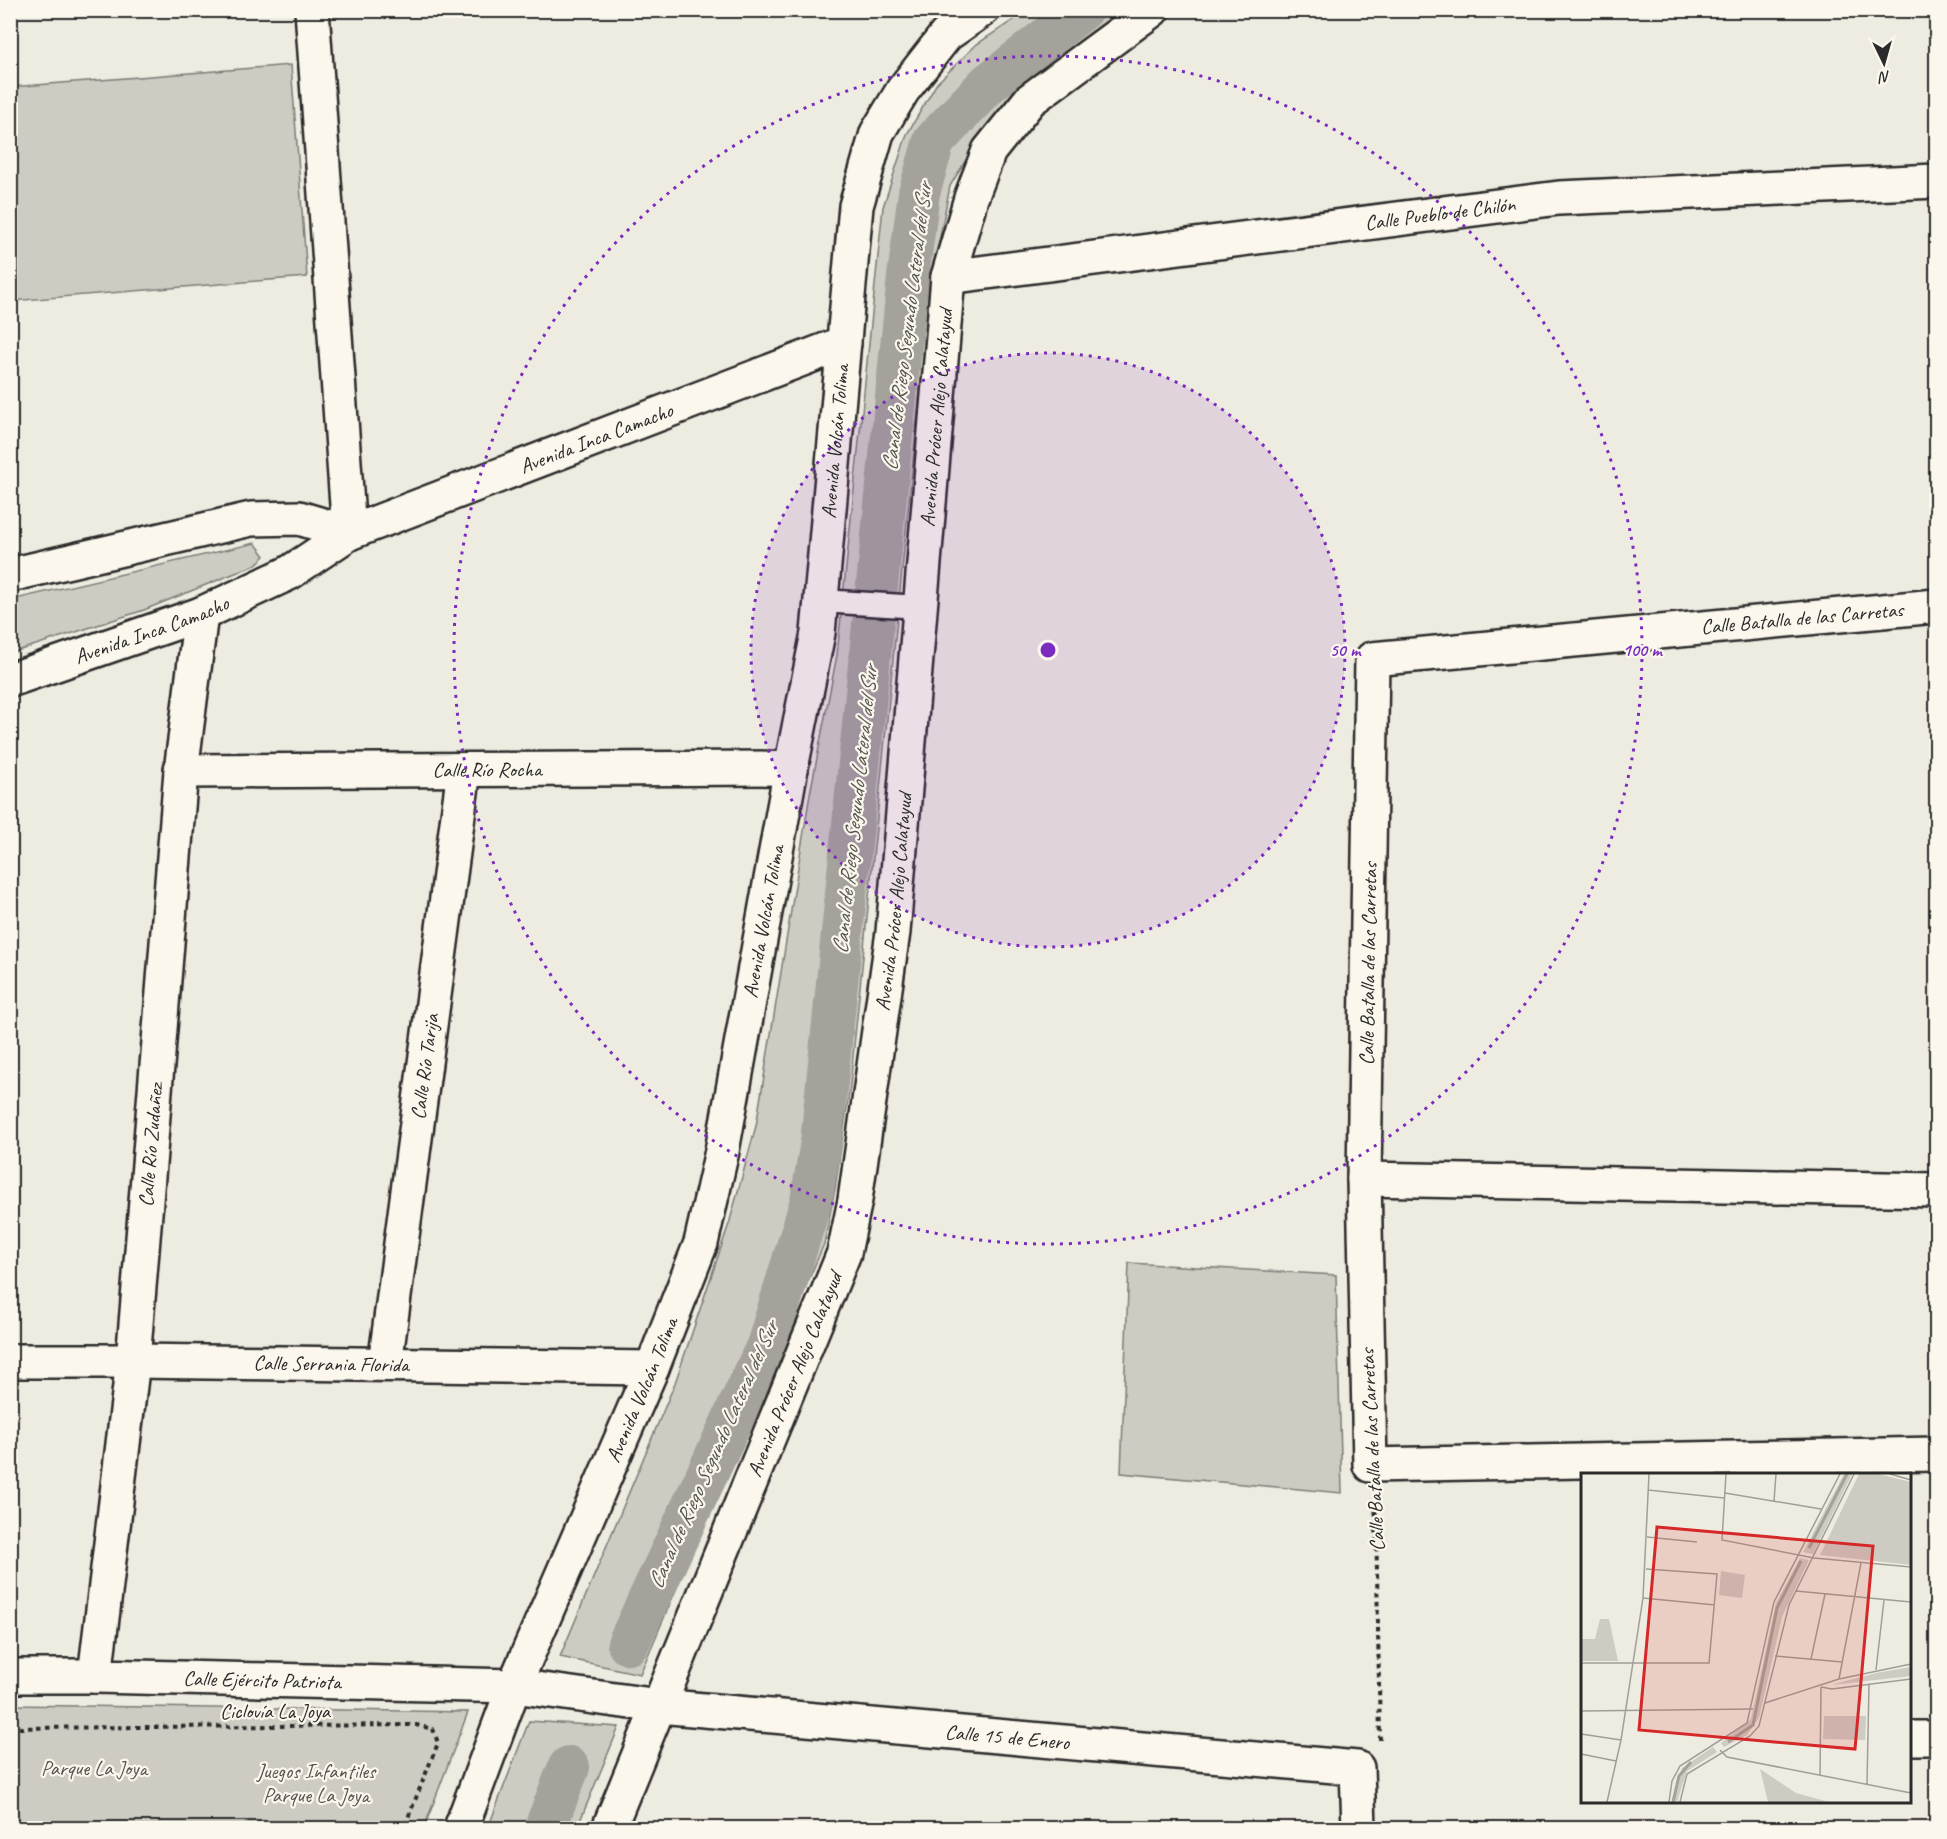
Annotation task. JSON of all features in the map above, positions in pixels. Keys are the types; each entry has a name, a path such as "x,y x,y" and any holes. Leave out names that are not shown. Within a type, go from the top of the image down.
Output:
{"street":[{"path":"10,575 251,519 299,518 349,533 312,10"},
{"name":"Avenida Volcán Tolima","path":"460,1828 514,1686 652,1368 701,1243 722,1151 791,768 819,633 837,602 844,344 856,207 877,134 903,90 946,35 982,10"},
{"name":"Avenida Prócer Alejo Calatayud","path":"609,1828 844,1253 855,1200 893,932 948,277 971,198 989,151 1030,100 1152,10"},
{"name":"Calle Pueblo de Chilón","path":"948,277 1559,198 1936,181"},
{"name":"Avenida Inca Camacho","path":"10,680 201,614 289,573 349,533 844,344"},
{"name":"Calle Batalla de las Carretas","path":"1370,1465 1364,1179 1372,659 1936,606"},
{"name":"Calle Río Zudañez","path":"95,1676 133,1361 182,771 201,614"},
{"name":"Calle Río Rocha","path":"182,771 791,768"},
{"name":"Calle Río Tarija","path":"385,1364 464,770"},
{"path":"1364,1179 1936,1190"},
{"name":"Calle Serrania Florida","path":"10,1361 652,1368"},
{"path":"1370,1465 1936,1454"},
{"name":"Calle Ejército Patriota","path":"10,1676 514,1686 659,1706"},
{"name":"Calle 15 de Enero","path":"659,1706 1357,1768"},
{"path":"1911,1738 1936,1738"},
{"path":"1357,1768 1359,1828"}],"lane":[{"path":"837,602 920,607"}],"path":[{"name":"Calle Batalla de las Carretas","path":"1357,1768 1381,1739 1376,1517 1370,1465"},
{"name":"Ciclovía La Joya","path":"10,1728 416,1725 433,1729 438,1743 404,1828"}],"green space":[{"path":"1027,11 1120,11 1020,85 975,145 950,186 931,282 850,1086 835,1189 824,1244 640,1674 560,1657 675,1383 729,1224 756,1126 810,794 837,655 883,207 907,134 937,83 977,44"},
{"path":"291,65 307,277 11,301 11,87"},
{"path":"255,543 265,556 255,565 144,610 11,653 11,600"},
{"path":"1129,1263 1336,1275 1342,1493 1121,1473"},
{"name":"Parque La Joya","path":"11,1705 468,1712 424,1828 11,1828"},
{"path":"529,1721 619,1727 577,1828 488,1828"}],"waterway":[{"name":"Canal de Riego Segundo Lateral del Sur","path":"628,1644 767,1346 811,1201 821,1142 908,277 919,193 934,141 988,84 1082,10"},
{"name":"Canal de Riego Segundo Lateral del Sur","path":"545,1828 569,1767"}],"park label":[{"name":"Juegos Infantiles Parque La Joya","path":"316,1783"}]}
